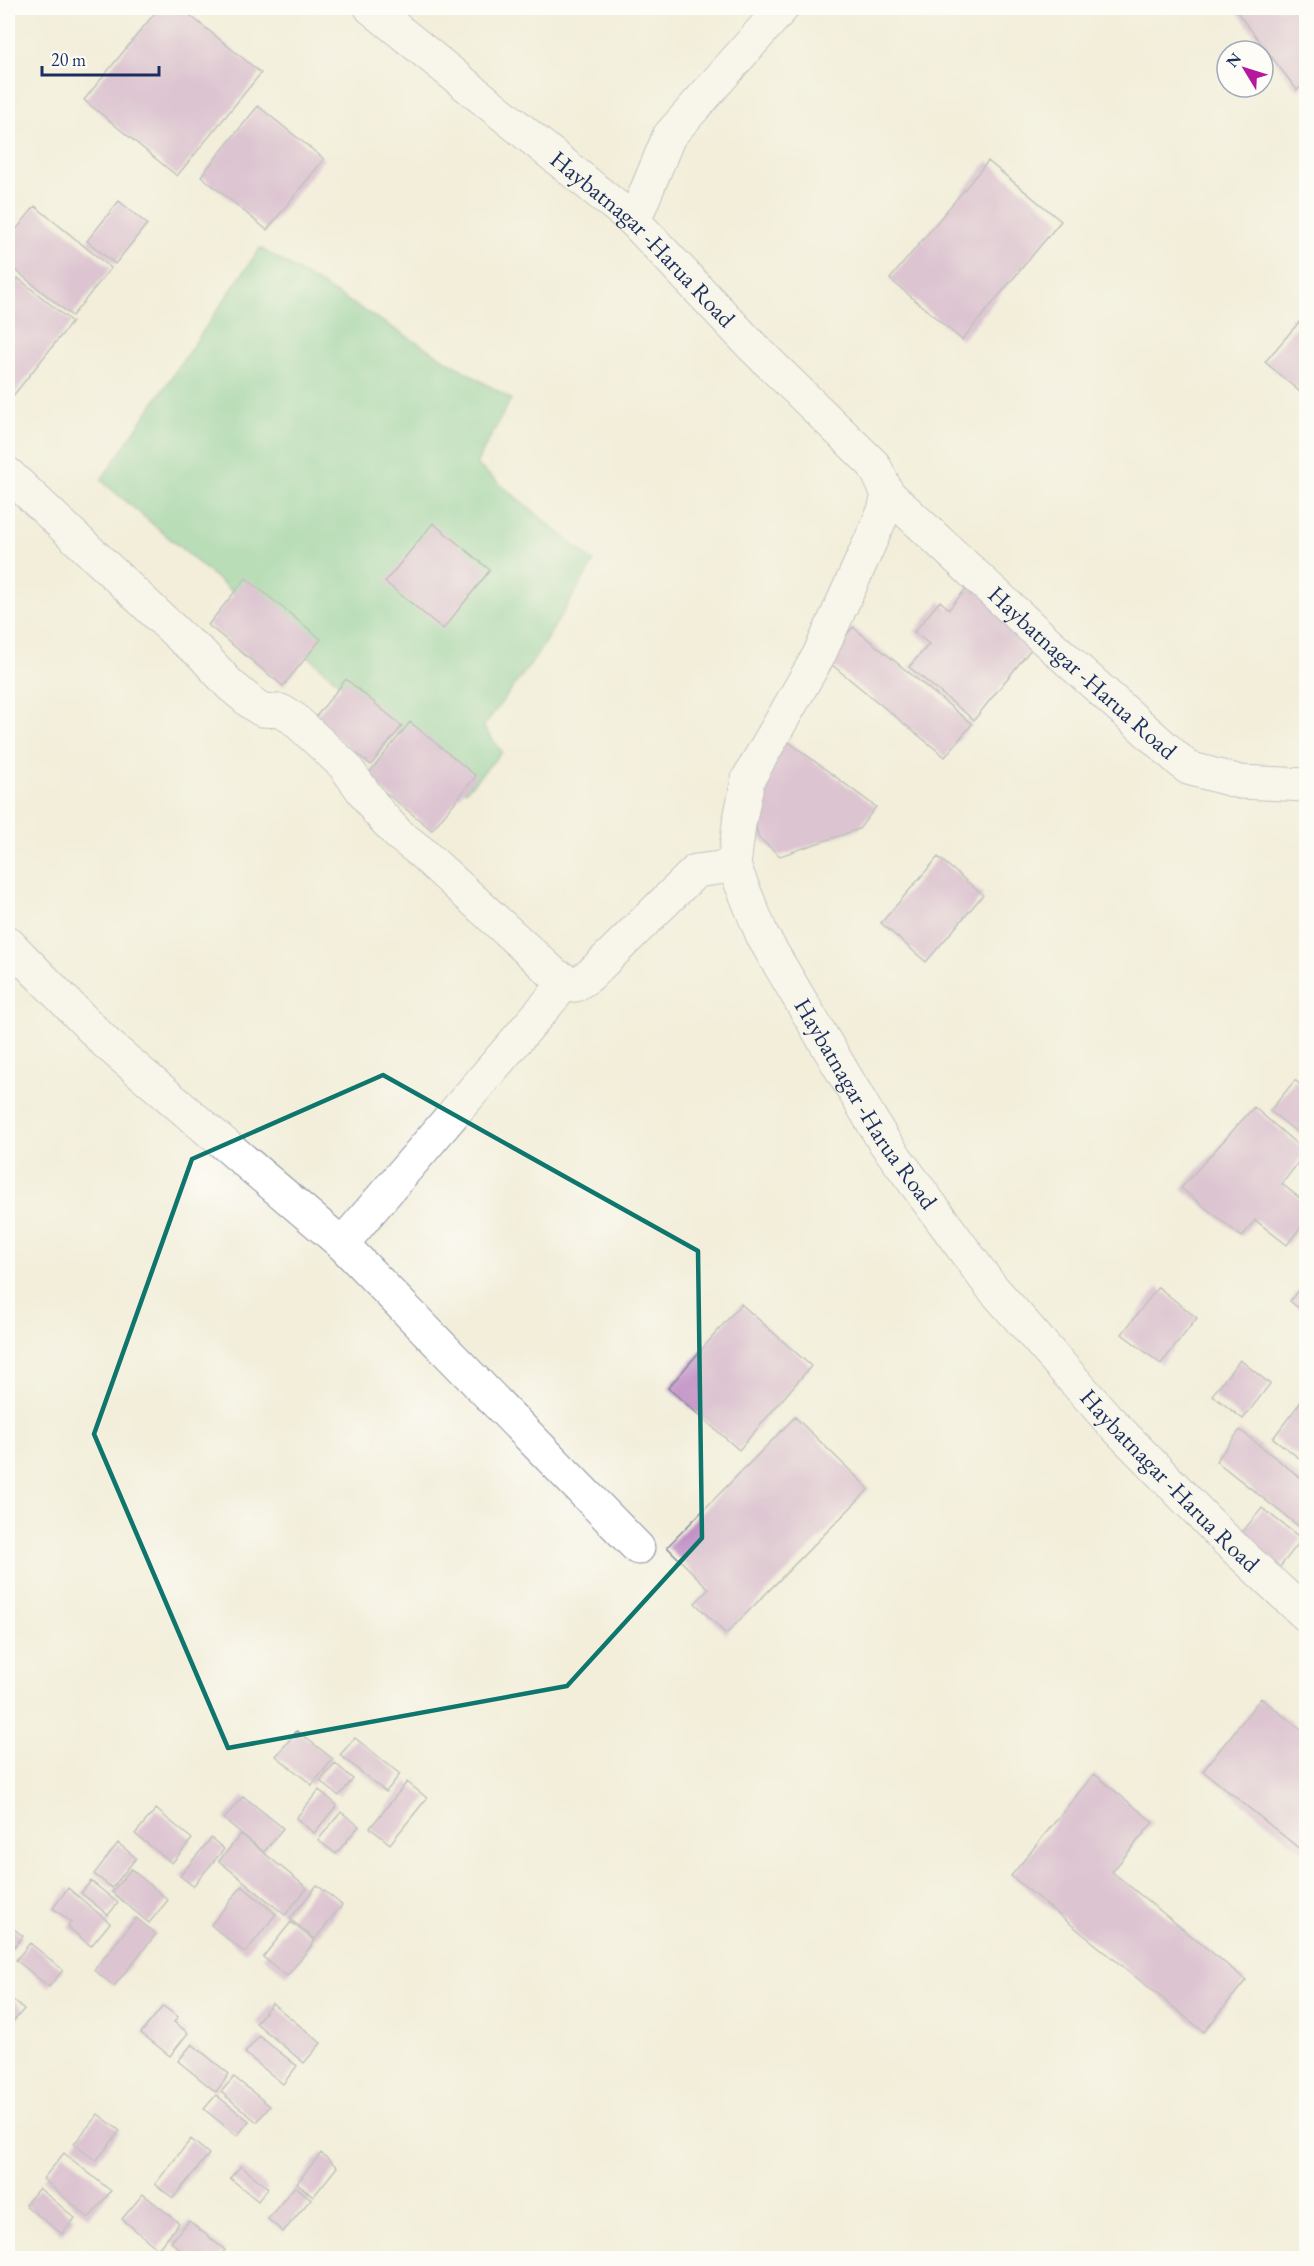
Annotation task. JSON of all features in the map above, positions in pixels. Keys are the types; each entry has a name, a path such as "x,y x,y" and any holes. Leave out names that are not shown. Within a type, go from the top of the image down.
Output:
{"street":[{"name":"Haybatnagar -Harua Road","path":"371,8 634,221 752,346 874,465 888,494 1188,768 1240,782 1306,785"},
{"path":"634,221 669,136 782,8"},
{"path":"8,474 184,640 201,653 229,684 262,710 281,711 293,718 344,765 378,812 398,834 420,851 555,975 566,982 575,985 589,976 696,871 734,866"},
{"name":"Haybatnagar -Harua Road","path":"888,494 878,528 819,655 748,779 734,866 764,937 883,1140 989,1284 1108,1419 1226,1540 1306,1615"},
{"path":"8,943 106,1043 342,1244 638,1548"},
{"path":"342,1244 566,982"}],"highlighted area":[{"path":"383,1075 698,1251 702,1538 567,1686 228,1748 94,1434 192,1159"}],"green space":[{"path":"260,248 511,399 476,464 594,562 535,658 483,727 502,752 466,791 101,480"}],"building":[{"path":"159,8 181,8 261,73 177,176 84,100"},
{"path":"1234,8 1306,8 1306,83 1297,90 1275,61 1275,39 1258,39"},
{"path":"258,106 324,159 267,230 201,176"},
{"path":"988,161 1061,221 962,340 890,279"},
{"path":"119,201 147,224 115,264 87,241"},
{"path":"35,206 111,268 72,316 8,264 8,240"},
{"path":"18,278 72,322 8,402 8,291"},
{"path":"1306,314 1306,397 1265,362"},
{"path":"433,523 490,570 443,629 385,582"},
{"path":"246,578 321,639 283,686 208,625"},
{"path":"971,583 1039,639 974,720 909,667 929,644 914,632 940,601 949,609"},
{"path":"853,627 972,724 945,757 826,660"},
{"path":"346,679 402,726 371,765 314,719"},
{"path":"410,722 476,776 432,830 366,777"},
{"path":"778,734 876,807 859,829 780,856 758,837 753,811"},
{"path":"938,857 983,895 926,962 881,923"},
{"path":"1295,1080 1306,1090 1306,1130 1302,1136 1270,1111"},
{"path":"1254,1107 1306,1152 1282,1184 1306,1203 1306,1220 1287,1245 1255,1220 1242,1237 1181,1188"},
{"path":"1306,1279 1306,1314 1290,1301"},
{"path":"1158,1287 1197,1318 1161,1364 1122,1334"},
{"path":"741,1304 811,1366 739,1450 668,1388"},
{"path":"1240,1360 1270,1384 1243,1419 1212,1395"},
{"path":"1306,1395 1306,1456 1303,1461 1273,1438"},
{"path":"795,1417 869,1489 726,1634 695,1603 709,1589 667,1547"},
{"path":"1240,1430 1306,1482 1306,1532 1216,1461"},
{"path":"1262,1508 1302,1539 1280,1567 1240,1535"},
{"path":"1261,1698 1306,1734 1306,1854 1203,1771"},
{"path":"297,1731 333,1759 312,1785 276,1756"},
{"path":"355,1738 400,1774 386,1792 340,1755"},
{"path":"335,1763 353,1779 339,1796 320,1781"},
{"path":"1094,1774 1153,1822 1112,1872 1246,1980 1204,2032 1011,1876"},
{"path":"407,1782 427,1798 390,1844 370,1828"},
{"path":"319,1790 337,1805 314,1833 296,1818"},
{"path":"243,1796 283,1828 264,1852 224,1819"},
{"path":"156,1809 192,1839 172,1863 135,1834"},
{"path":"341,1812 359,1826 336,1854 318,1840"},
{"path":"241,1834 307,1888 285,1915 219,1861"},
{"path":"211,1838 224,1849 193,1886 180,1876"},
{"path":"118,1843 136,1858 112,1888 94,1874"},
{"path":"131,1869 168,1900 149,1923 112,1892"},
{"path":"91,1881 118,1903 108,1915 81,1893"},
{"path":"317,1885 342,1905 315,1939 290,1919"},
{"path":"242,1886 276,1914 245,1953 211,1925"},
{"path":"68,1888 110,1923 91,1946 68,1927 71,1922 53,1908"},
{"path":"136,1918 156,1934 114,1986 94,1970"},
{"path":"291,1922 315,1941 287,1976 263,1957"},
{"path":"10,1926 23,1936 8,1954 8,1929"},
{"path":"30,1943 63,1970 49,1987 16,1960"},
{"path":"8,1996 24,2009 12,2023 8,2020"},
{"path":"272,2003 321,2043 304,2063 256,2023"},
{"path":"163,2006 178,2017 174,2022 188,2033 170,2056 141,2033"},
{"path":"259,2036 297,2066 283,2084 245,2053"},
{"path":"192,2044 229,2074 216,2092 178,2061"},
{"path":"234,2077 270,2106 257,2122 221,2092"},
{"path":"216,2095 249,2121 237,2136 204,2109"},
{"path":"98,2114 120,2131 96,2161 74,2144"},
{"path":"191,2139 209,2154 173,2198 155,2184"},
{"path":"64,2153 111,2191 89,2218 43,2179"},
{"path":"321,2153 337,2167 313,2197 297,2183"},
{"path":"241,2166 268,2188 258,2201 230,2178"},
{"path":"295,2186 311,2199 283,2232 268,2219"},
{"path":"39,2188 75,2218 62,2234 25,2205"},
{"path":"143,2194 179,2223 158,2249 122,2219"},
{"path":"189,2221 225,2250 218,2258 191,2258 171,2242"}]}
